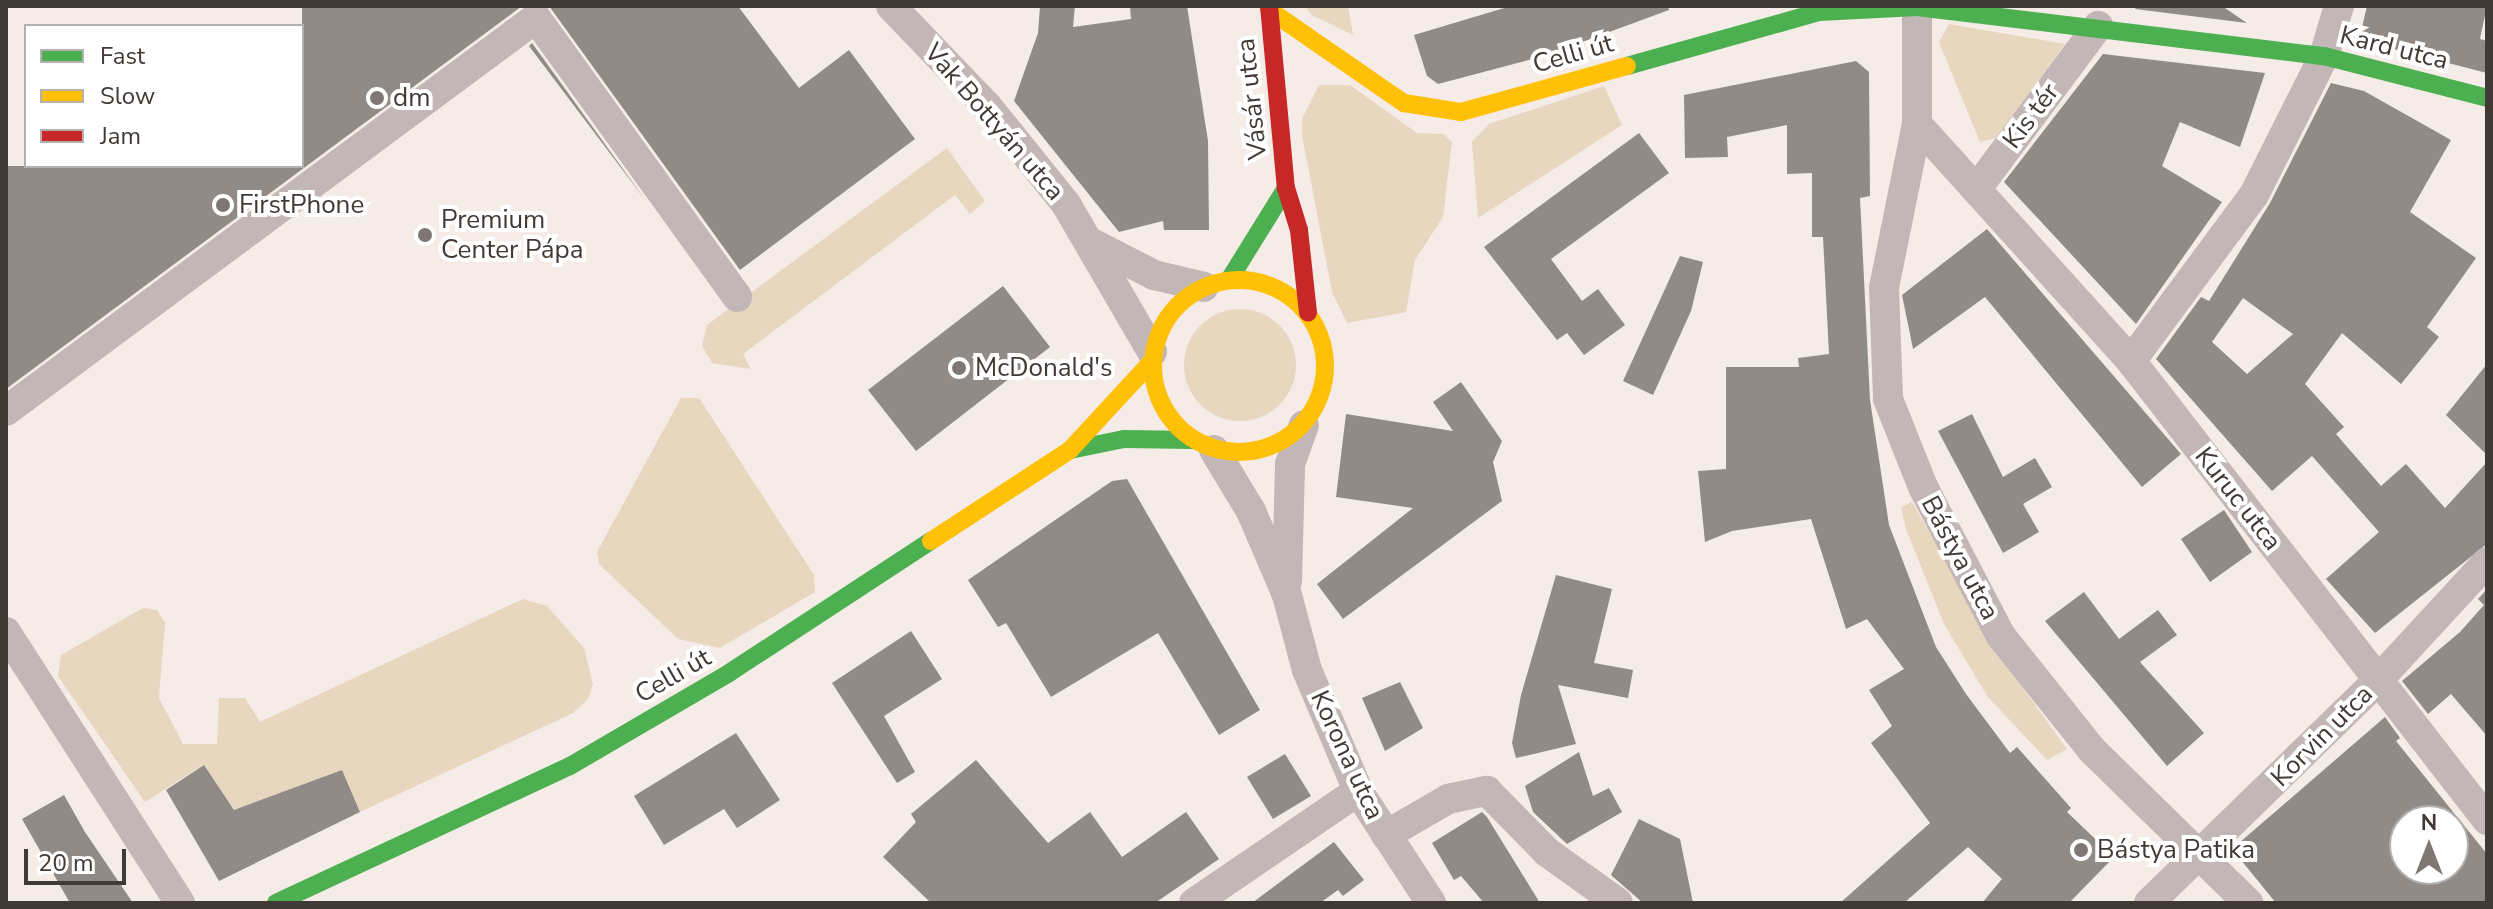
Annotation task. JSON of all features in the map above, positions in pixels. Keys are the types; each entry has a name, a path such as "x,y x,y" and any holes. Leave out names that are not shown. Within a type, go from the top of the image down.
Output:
{"street":[{"name":"Vak Bottyán utca","path":"891,6 987,106 1091,242 1152,357"},
{"path":"1978,187 1917,124 1917,6 2098,26"},
{"name":"Celli út","path":"1269,8 1404,103 1461,112 1819,12 1917,6"},
{"path":"2131,361 2254,195 2324,56 2339,6"},
{"name":"Vásár utca","path":"1269,8 1286,188 1308,313"},
{"path":"6,411 536,18 737,297"},
{"name":"Kard utca","path":"2098,26 2324,56 2487,98"},
{"name":"Kis tér","path":"1978,187 2098,26"},
{"name":"Bástya utca","path":"1917,124 1884,288 1894,413 1923,487 2001,636 2092,750 2203,853 2248,903"},
{"name":"Kuruc utca","path":"1978,187 2131,361 2487,820"},
{"name":"Vásár utca","path":"1216,284 1286,188"},
{"name":"Vak Bottyán utca","path":"1091,242 1154,275 1216,284"},
{"path":"1216,284 1273,286 1308,313 1325,353 1325,379 1304,425 1278,445 1247,453 1204,445 1163,408 1152,357 1173,311 1216,284"},
{"name":"Celli út","path":"276,903 570,766 729,673 1070,450 1152,357"},
{"name":"Korona utca","path":"1287,595 1290,464 1304,425"},
{"name":"Celli út","path":"1070,450 1124,439 1204,445"},
{"name":"Korona utca","path":"1204,445 1251,511 1287,595 1307,670 1358,791 1431,903"},
{"name":"Korvin utca","path":"2149,903 2379,679 2487,562"},
{"path":"6,632 180,903"},
{"path":"1194,903 1358,791"},
{"path":"1386,835 1448,799 1487,791 1547,852 1618,903"}],"shaded area":[{"path":"1305,6 1348,6 1353,35 1312,15"},
{"path":"1949,24 2065,44 1997,138 1980,142 1939,42"},
{"path":"1319,85 1350,85 1417,133 1443,134 1452,142 1443,217 1415,260 1406,312 1347,323 1332,292 1302,135 1302,119"},
{"path":"1604,86 1622,125 1478,218 1472,142 1489,124"},
{"path":"947,148 985,201 970,214 955,195 743,354 751,369 712,363 702,346 707,325"},
{"path":"1240,309 1261,314 1279,326 1291,344 1296,365 1291,386 1279,404 1261,416 1240,421 1219,416 1201,404 1189,386 1184,365 1189,344 1201,326 1219,314"},
{"path":"681,398 699,398 814,575 815,592 720,648 678,639 599,564 597,552"},
{"path":"1912,502 2000,656 2067,749 2047,760 1988,697 1944,624 1906,529 1901,507"},
{"path":"523,599 547,606 584,648 593,684 588,699 573,713 360,812 341,771 234,810 203,765 145,802 58,676 61,655 143,608 157,610 165,623 159,698 183,744 217,744 219,698 245,698 260,722"}],"building":[{"path":"302,6 522,6 304,168"},
{"path":"549,6 738,6 799,88 849,50 915,139 740,270"},
{"path":"1040,6 1075,6 1073,27 1131,19 1130,6 1187,6 1208,141 1209,230 1164,230 1163,221 1119,232 1014,101 1038,33"},
{"path":"1511,6 1668,6 1669,10 1544,56 1438,84 1427,76 1414,35"},
{"path":"2137,6 2222,6 2247,23 2135,9"},
{"path":"2367,6 2487,6 2480,39 2487,41 2487,73 2359,40"},
{"path":"532,43 646,201 529,46"},
{"path":"2103,54 2265,73 2240,147 2180,122 2162,166 2222,202 2136,324 2004,182"},
{"path":"1856,61 1869,72 1870,196 1860,198 1870,400 1889,525 1936,647 1966,694 2010,753 2017,747 2071,808 2067,812 2114,857 2069,903 1982,903 2002,879 1968,847 1904,903 1840,903 1930,823 1871,743 1892,726 1869,690 1904,669 1867,619 1846,629 1811,519 1732,531 1705,542 1698,471 1726,469 1726,367 1799,367 1798,358 1829,354 1823,237 1812,237 1812,173 1787,174 1787,125 1727,137 1728,157 1685,158 1684,95"},
{"path":"2331,83 2364,91 2451,140 2410,212 2476,258 2427,327 2439,337 2401,384 2342,333 2305,384 2344,427 2336,434 2381,486 2406,464 2445,508 2487,462 2487,544 2375,633 2326,579 2379,532 2312,456 2272,491 2156,359 2201,297 2209,301 2270,203","holes":["2243,298 2293,334 2247,374 2212,342"]},
{"path":"1639,133 1669,173 1551,259 1582,301 1598,289 1625,325 1584,355 1567,333 1557,340 1484,247"},
{"path":"6,166 24,168 304,168 6,389"},
{"path":"1987,229 2181,454 2142,487 1985,297 1913,349 1902,295"},
{"path":"1680,256 1703,262 1691,311 1653,395 1623,381"},
{"name":"McDonald's","path":"1003,286 1050,347 916,451 868,390"},
{"path":"2487,364 2487,455 2446,415"},
{"path":"1461,382 1502,441 1493,462 1502,501 1343,619 1317,584 1413,508 1336,497 1346,414 1453,431 1433,402"},
{"path":"1972,414 2003,477 2035,458 2052,487 2023,504 2039,532 2003,553 1938,431"},
{"path":"1127,479 1260,710 1219,735 1158,633 1051,697 1006,623 998,627 968,580 1112,481"},
{"path":"2224,510 2252,552 2210,582 2181,539"},
{"path":"1556,575 1612,589 1594,663 1633,670 1628,698 1558,685 1576,744 1516,758 1512,743 1521,695"},
{"path":"2487,589 2487,736 2451,694 2428,714 2402,681 2460,632 2484,605 2478,599"},
{"path":"2084,592 2119,639 2158,610 2177,635 2140,662 2204,733 2167,766 2045,621"},
{"path":"911,631 942,679 884,716 915,772 897,783 832,683"},
{"path":"1400,682 1423,728 1385,751 1362,698"},
{"path":"2385,717 2400,738 2396,741 2448,805 2389,805 2389,885 2469,885 2469,832 2487,854 2487,903 2276,903 2232,849"},
{"path":"736,733 780,800 737,828 724,809 664,845 634,796"},
{"path":"1579,752 1593,796 1609,788 1622,812 1567,844 1533,812 1525,786"},
{"path":"1285,754 1311,796 1273,819 1247,777"},
{"path":"976,760 1048,843 1090,812 1122,857 1186,812 1219,859 1155,903 931,903 883,857 916,822 911,814"},
{"path":"204,765 234,810 342,770 360,812 219,881 166,790"},
{"path":"64,795 133,903 70,903 22,819"},
{"path":"1482,812 1540,903 1484,903 1461,876 1454,880 1432,843"},
{"path":"1639,819 1680,839 1693,903 1643,903 1611,875"},
{"path":"1334,842 1364,880 1343,896 1338,890 1320,903 1252,903"}],"traffic: fast":[{"path":"1627,66 1819,12 1917,7 2324,56 2487,98"},
{"path":"1229,280 1286,188"},
{"path":"1070,450 1124,439 1193,440"},
{"path":"276,903 570,766 729,673 931,541"}],"traffic: slow":[{"path":"1269,10 1404,103 1461,112 1627,66"},
{"path":"1239,280 1272,286 1300,305 1319,333 1325,366 1319,399 1300,427 1272,446 1239,452 1206,446 1178,427 1159,399 1153,366 1159,333 1178,305 1206,286 1239,280"},
{"path":"931,541 1070,450 1152,361"}],"traffic: jam":[{"path":"1269,6 1286,188 1299,230 1308,313"}],"place":[{"name":"dm","path":"377,98"},
{"name":"FirstPhone","path":"223,205"},
{"name":"Premium Center Pápa","path":"425,235"},
{"name":"McDonald's","path":"959,368"},
{"name":"Bástya Patika","path":"2081,850"}]}
